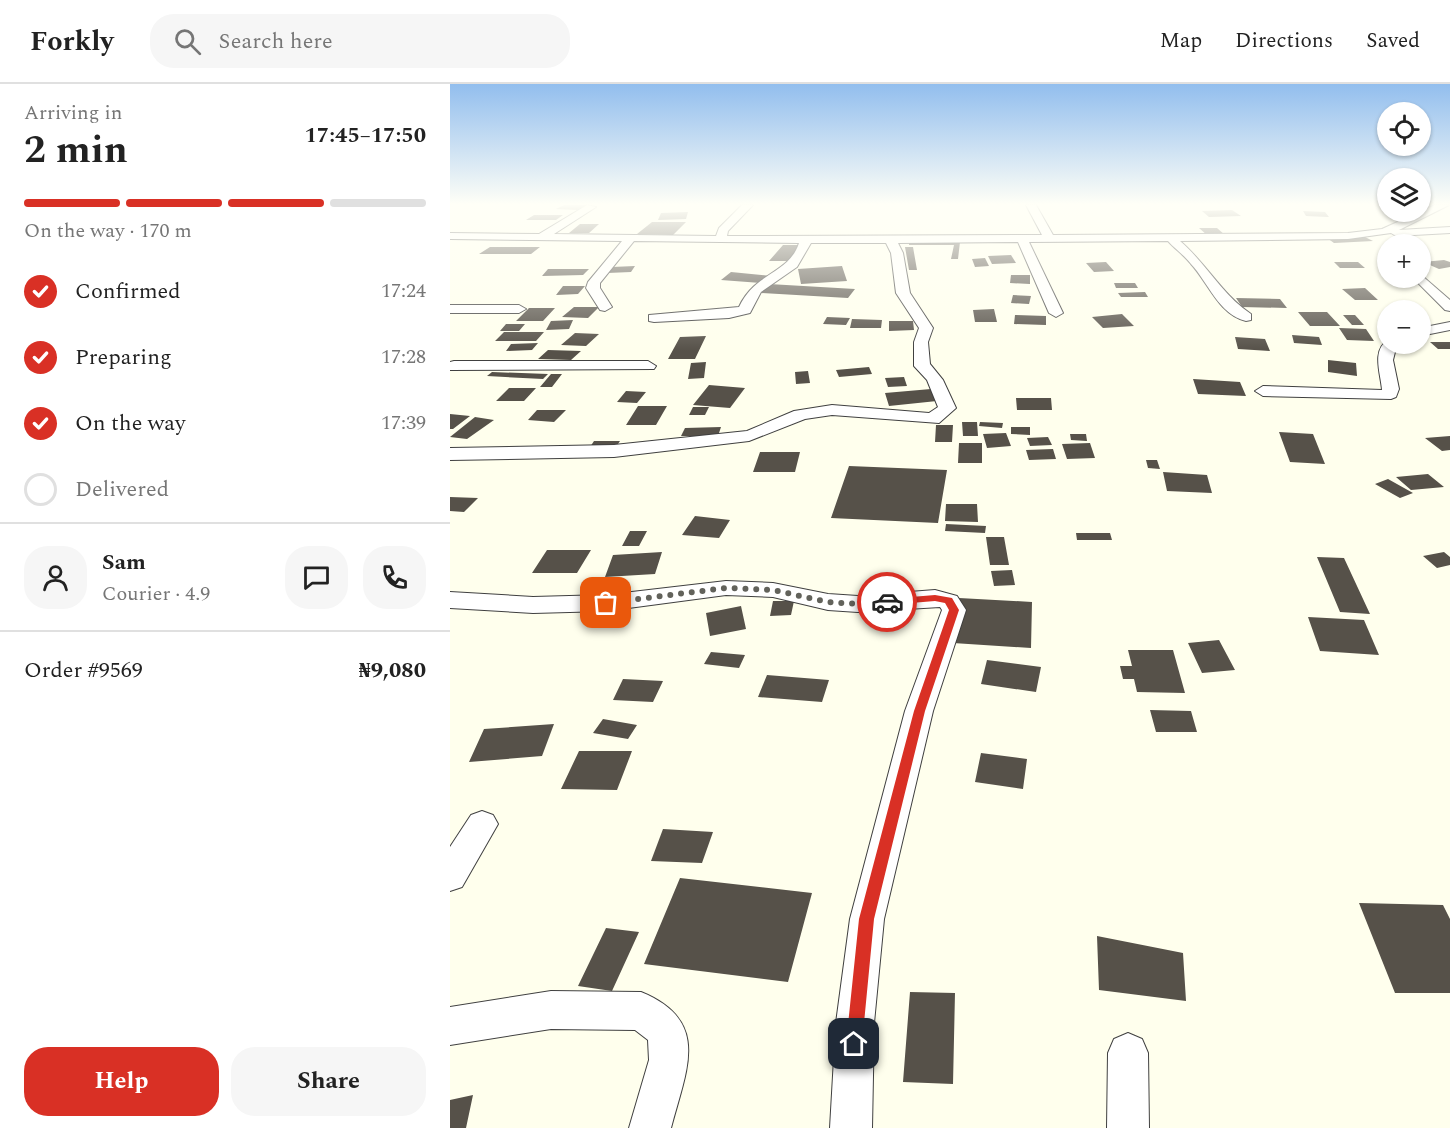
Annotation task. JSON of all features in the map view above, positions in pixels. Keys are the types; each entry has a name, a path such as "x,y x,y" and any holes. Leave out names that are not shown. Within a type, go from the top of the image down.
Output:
{"street":[{"path":"606,307 593,288 594,282 618,254"},
{"path":"654,318 729,314 745,310 758,287 779,275 800,254"},
{"path":"450,454 614,451 749,436 765,432 801,414 822,411 852,411 933,419 947,408 939,383 932,372 922,366 921,342 926,328 903,293 897,254"},
{"path":"1029,254 1056,313"},
{"path":"1187,254 1198,264 1228,306 1246,317"},
{"path":"1430,288 1450,307"},
{"path":"450,309 519,309"},
{"path":"1431,330 1450,326"},
{"path":"452,368 475,354 540,352"},
{"path":"1263,391 1385,395 1390,393 1391,389 1384,360 1386,354"},
{"path":"452,368 648,366"},
{"path":"450,600 534,605 606,603 726,588 773,590 828,602 858,604 935,598 949,601 954,610 919,711 867,919 855,1023 851,1128"},
{"path":"450,876 482,824"},
{"path":"450,1026 552,1010 641,1011 666,1030 669,1059 650,1128"},
{"path":"1128,1053 1128,1128"}],"building":[{"path":"775,254 795,254 789,261 769,261"},
{"path":"906,254 914,254 917,270 909,270"},
{"path":"952,254 959,254 958,259 951,259"},
{"path":"1011,255 1016,263 992,264 988,256"},
{"path":"985,258 989,266 975,267 972,259"},
{"path":"1444,260 1450,262 1450,267 1439,269 1431,266 1431,261"},
{"path":"1106,262 1114,271 1094,272 1086,263"},
{"path":"1334,262 1358,262 1365,268 1340,268"},
{"path":"635,266 631,272 607,273 612,267"},
{"path":"842,266 847,281 801,284 798,269"},
{"path":"548,269 589,269 583,275 542,276"},
{"path":"731,272 771,276 761,283 721,280"},
{"path":"1011,275 1030,275 1030,284 1010,283"},
{"path":"1114,283 1135,283 1138,288 1116,288"},
{"path":"769,284 855,289 848,298 761,293"},
{"path":"563,286 585,286 578,294 556,295"},
{"path":"1365,288 1378,300 1355,300 1342,289"},
{"path":"1145,292 1148,297 1121,297 1118,293"},
{"path":"1013,295 1031,296 1029,304 1011,303"},
{"path":"1236,298 1280,299 1287,308 1242,307"},
{"path":"574,307 599,307 588,318 562,317"},
{"path":"529,308 555,308 543,321 516,321"},
{"path":"994,309 997,322 975,322 973,310"},
{"path":"1298,312 1327,312 1340,326 1310,326"},
{"path":"1122,314 1134,326 1103,328 1092,317"},
{"path":"1015,315 1046,316 1046,325 1014,324"},
{"path":"1343,315 1355,315 1364,325 1352,325"},
{"path":"827,317 850,318 846,325 823,324"},
{"path":"852,319 882,320 881,328 850,328"},
{"path":"573,320 569,329 546,330 551,321"},
{"path":"889,321 913,321 914,330 889,331"},
{"path":"506,324 525,324 519,331 500,331"},
{"path":"1339,328 1366,329 1374,341 1347,340"},
{"path":"504,332 544,332 536,341 495,341"},
{"path":"575,333 599,334 586,346 561,345"},
{"path":"1292,335 1319,337 1322,345 1294,343"},
{"path":"706,336 695,359 668,359 680,337"},
{"path":"1235,337 1265,339 1270,351 1238,349"},
{"path":"1431,342 1450,342 1450,349 1438,349"},
{"path":"538,343 532,350 506,351 511,344"},
{"path":"548,350 581,351 571,360 538,359"},
{"path":"1328,360 1356,363 1357,376 1328,372"},
{"path":"706,362 704,378 688,379 691,363"},
{"path":"869,367 872,374 839,377 836,370"},
{"path":"808,371 810,383 796,384 795,372"},
{"path":"492,372 548,374 543,379 487,376"},
{"path":"551,374 562,374 552,387 540,387"},
{"path":"904,377 907,386 888,387 885,378"},
{"path":"1193,379 1240,382 1246,396 1198,394"},
{"path":"709,385 745,388 730,408 693,405"},
{"path":"509,388 536,388 524,401 496,401"},
{"path":"931,389 937,401 889,406 885,393"},
{"path":"626,391 646,392 637,403 617,402"},
{"path":"1016,398 1051,398 1052,410 1017,410"},
{"path":"638,406 667,406 656,425 626,425"},
{"path":"693,407 709,407 705,415 689,415"},
{"path":"537,410 566,410 554,422 528,420"},
{"path":"450,414 470,416 450,429"},
{"path":"475,417 494,420 467,439 450,437"},
{"path":"962,422 977,422 978,436 963,436"},
{"path":"980,422 1003,423 1002,428 979,426"},
{"path":"936,425 953,425 952,442 935,442"},
{"path":"721,427 718,436 681,436 685,428"},
{"path":"1011,427 1030,427 1030,435 1011,434"},
{"path":"1279,432 1313,434 1325,464 1290,462"},
{"path":"1006,433 1011,446 987,448 983,434"},
{"path":"1070,434 1086,434 1087,441 1071,440"},
{"path":"1450,436 1450,450 1442,451 1425,438"},
{"path":"1048,437 1052,445 1030,446 1027,438"},
{"path":"594,441 620,441 616,447 590,447"},
{"path":"959,443 982,443 982,463 958,463"},
{"path":"1090,443 1095,458 1067,459 1062,444"},
{"path":"1053,449 1056,459 1029,460 1026,450"},
{"path":"760,452 800,452 795,472 753,472"},
{"path":"1146,460 1157,460 1160,469 1148,468"},
{"path":"849,466 947,470 938,523 831,518"},
{"path":"1163,472 1207,475 1212,493 1167,491"},
{"path":"1428,474 1444,487 1411,490 1396,477"},
{"path":"1388,479 1413,493 1400,498 1375,484"},
{"path":"450,497 478,498 464,512 450,511"},
{"path":"946,504 977,504 978,522 945,521"},
{"path":"695,516 730,520 719,538 682,535"},
{"path":"946,524 986,526 985,533 945,531"},
{"path":"630,531 647,531 639,546 622,546"},
{"path":"1076,533 1110,533 1112,540 1077,540"},
{"path":"986,537 1004,537 1009,565 990,565"},
{"path":"547,550 591,550 577,573 532,573"},
{"path":"662,552 655,574 605,577 613,555"},
{"path":"1444,552 1450,557 1450,565 1437,568 1423,556"},
{"path":"1317,557 1344,558 1370,614 1340,612"},
{"path":"1012,570 1015,585 994,586 991,571"},
{"path":"959,598 1032,602 1031,648 953,643"},
{"path":"773,601 794,601 791,615 770,616"},
{"path":"741,606 746,629 710,636 706,613"},
{"path":"1308,617 1364,620 1379,655 1320,651"},
{"path":"1219,640 1235,670 1202,673 1188,643"},
{"path":"1128,650 1173,650 1185,693 1137,692 1134,679 1123,679 1120,666 1132,666"},
{"path":"711,652 745,655 739,668 704,664"},
{"path":"987,660 1041,667 1036,692 981,684"},
{"path":"767,675 829,680 822,702 758,697"},
{"path":"623,679 663,681 653,702 613,700"},
{"path":"1150,710 1191,711 1197,732 1156,732"},
{"path":"603,719 637,725 628,739 593,733"},
{"path":"554,724 542,756 469,762 484,729"},
{"path":"579,751 632,751 617,790 561,789"},
{"path":"981,753 1027,759 1023,789 975,782"},
{"path":"663,829 713,832 702,863 651,861"},
{"path":"680,878 812,893 788,982 644,964"},
{"path":"1359,903 1443,905 1450,919 1450,993 1395,993"},
{"path":"606,928 639,932 612,991 578,986"},
{"path":"1097,936 1183,953 1186,1001 1099,990"},
{"path":"910,992 955,993 953,1084 903,1082"},
{"path":"473,1095 466,1128 450,1128 450,1100"}],"way so far":[{"path":"606,603 726,588 773,590 828,602 858,604 887,602"}],"route":[{"path":"854,1044 867,919 919,711 954,610 949,601 935,598 887,602"}]}
